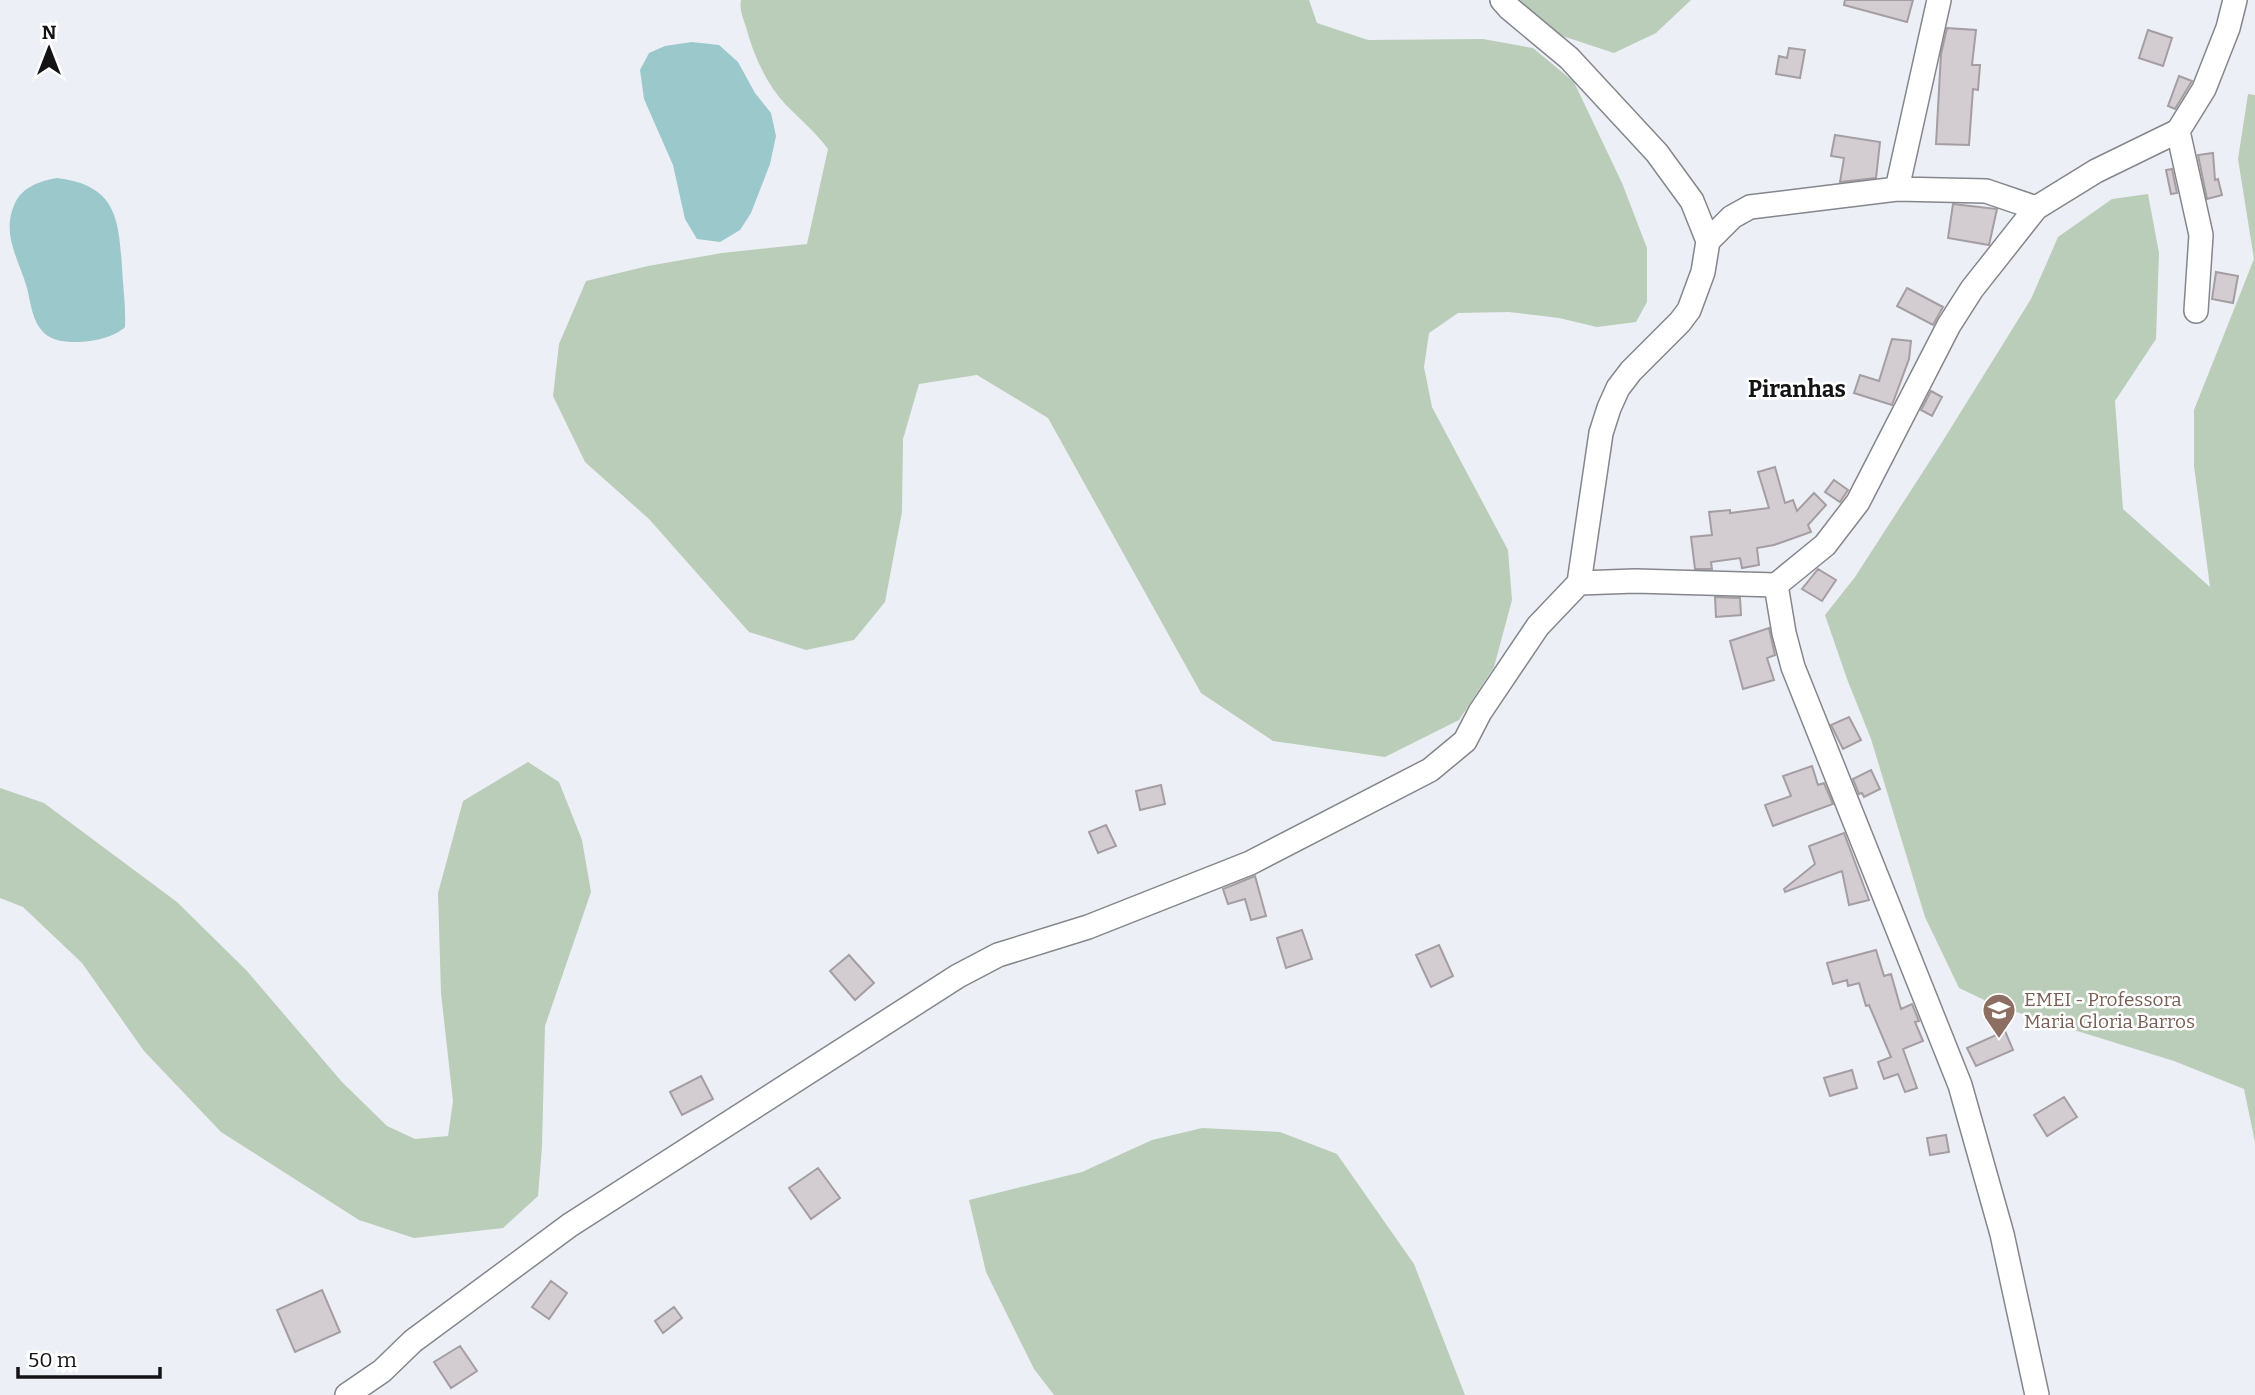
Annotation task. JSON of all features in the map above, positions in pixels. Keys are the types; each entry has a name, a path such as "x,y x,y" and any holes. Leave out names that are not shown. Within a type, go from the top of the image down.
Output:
{"street":[{"path":"347,1395 382,1371 413,1340 570,1225 958,976 999,955 1088,927 1250,863 1430,770 1465,741 1480,712 1538,626 1578,583 1601,433 1609,408 1618,388 1631,370 1689,310 1703,272 1708,241 1692,201 1657,153 1569,58 1502,0"},
{"path":"1896,189 1939,0"},
{"path":"1578,583 1635,581 1776,585 1825,545 1858,502 1949,326 1972,289 2036,208 2096,171 2178,131 2204,89 2228,28 2235,0"},
{"path":"2178,131 2201,235 2196,311"},
{"path":"1708,241 1732,217 1749,207 1896,189 1986,191 2036,208"},
{"path":"1776,585 1784,632 1794,667 1960,1085 2003,1234 2037,1395"}],"green space":[{"path":"741,0 1309,0 1317,23 1368,40 1483,39 1533,48 1574,82 1622,183 1647,248 1647,302 1636,322 1597,327 1559,318 1509,312 1458,313 1429,333 1424,367 1432,407 1508,550 1512,600 1494,667 1459,720 1385,757 1273,741 1201,693 1048,418 977,375 919,384 903,439 902,512 885,602 854,640 806,650 749,632 649,519 585,462 553,396 559,344 586,281 648,266 722,253 807,244 828,149 779,97 766,78 749,37"},
{"path":"1514,0 1691,0 1656,33 1614,53 1538,28"},
{"path":"2248,94 2255,95 2255,1142 2244,1089 2174,1061 1997,1006 1959,988 1925,917 1871,739 1825,615 1855,577 2031,299 2058,237 2112,199 2148,194 2159,253 2156,339 2115,401 2123,509 2210,587 2194,466 2194,410 2254,259 2238,159"},
{"path":"528,762 559,782 582,840 591,892 545,1026 538,1196 503,1228 414,1238 359,1220 221,1132 144,1051 82,963 23,907 0,898 0,788 44,803 177,902 247,971 342,1082 387,1126 415,1139 448,1136 453,1101 441,993 438,893 463,801"},
{"path":"1202,1128 1280,1132 1337,1154 1414,1264 1465,1395 1054,1395 1034,1369 986,1272 969,1200 1082,1172 1152,1140"}],"water":[{"path":"692,42 719,45 738,62 755,93 771,113 776,136 770,164 751,213 740,230 720,242 697,239 685,219 673,165 644,99 640,70 649,53 665,46"},
{"path":"57,178 91,188 110,206 115,219 121,249 125,327 108,337 85,342 51,338 40,328 32,312 12,245 12,213 16,201 28,188"}],"building":[{"path":"1845,0 1913,0 1907,22 1844,5"},
{"path":"1947,28 1976,30 1972,65 1980,65 1978,90 1973,89 1969,145 1936,144 1941,54"},
{"path":"2148,30 2172,38 2163,66 2139,58"},
{"path":"1789,48 1805,50 1800,78 1776,74 1779,56 1787,58"},
{"path":"2179,76 2192,81 2175,109 2168,106"},
{"path":"1835,135 1880,142 1876,178 1840,182 1844,158 1831,156"},
{"path":"2213,153 2215,180 2218,179 2222,195 2207,199 2198,155"},
{"path":"2172,169 2177,193 2171,194 2166,170"},
{"path":"1953,204 1997,209 1989,245 1948,238"},
{"path":"2216,272 2238,276 2233,303 2212,299"},
{"path":"1907,288 1943,307 1933,325 1897,306"},
{"path":"1892,339 1911,341 1909,359 1892,405 1854,393 1860,375 1879,381"},
{"path":"1931,391 1942,397 1932,416 1921,410"},
{"path":"1775,467 1785,503 1793,500 1797,511 1814,493 1826,505 1808,525 1811,532 1757,548 1759,565 1742,568 1740,558 1711,562 1712,569 1695,569 1691,537 1712,535 1709,512 1730,510 1730,513 1769,508 1758,472"},
{"path":"1834,480 1848,490 1840,502 1825,492"},
{"path":"1818,569 1836,580 1822,601 1802,589"},
{"path":"1715,597 1740,598 1741,615 1716,617"},
{"path":"1769,628 1775,655 1767,658 1774,680 1743,689 1730,641"},
{"path":"1849,717 1861,740 1843,749 1831,725"},
{"path":"1812,766 1818,785 1824,783 1833,804 1773,826 1765,805 1791,796 1783,776"},
{"path":"1871,770 1880,789 1864,797 1862,793 1859,794 1853,779"},
{"path":"1161,785 1165,804 1140,810 1136,791"},
{"path":"1106,825 1116,846 1098,853 1089,832"},
{"path":"1844,833 1869,900 1849,905 1842,871 1785,892 1784,889 1815,864 1809,846"},
{"path":"1255,876 1266,916 1251,920 1245,899 1228,904 1223,889"},
{"path":"1302,930 1312,959 1286,968 1277,938"},
{"path":"1439,945 1453,976 1431,987 1416,955"},
{"path":"1876,950 1884,976 1891,974 1901,1009 1912,1004 1919,1021 1915,1022 1923,1041 1903,1049 1917,1088 1905,1092 1898,1074 1884,1079 1878,1062 1891,1057 1869,1005 1866,1006 1859,983 1848,986 1847,980 1833,984 1827,963"},
{"path":"849,955 874,983 855,1000 830,971"},
{"path":"2005,1031 2013,1050 1976,1066 1967,1048"},
{"path":"1852,1070 1857,1088 1830,1096 1824,1078"},
{"path":"701,1076 713,1099 682,1115 670,1092"},
{"path":"2064,1097 2077,1117 2047,1136 2034,1115"},
{"path":"1946,1135 1949,1152 1930,1155 1927,1138"},
{"path":"818,1168 840,1198 811,1219 789,1188"},
{"path":"551,1281 567,1293 549,1319 532,1307"},
{"path":"322,1290 340,1332 295,1352 277,1310"},
{"path":"674,1307 682,1318 663,1333 655,1321"},
{"path":"460,1346 477,1371 451,1388 434,1362"}],"place":[{"name":"EMEI - Professora Maria Gloria Barros","path":"1999,1040"}],"district":[{"name":"Piranhas","path":"1797,389"}]}
